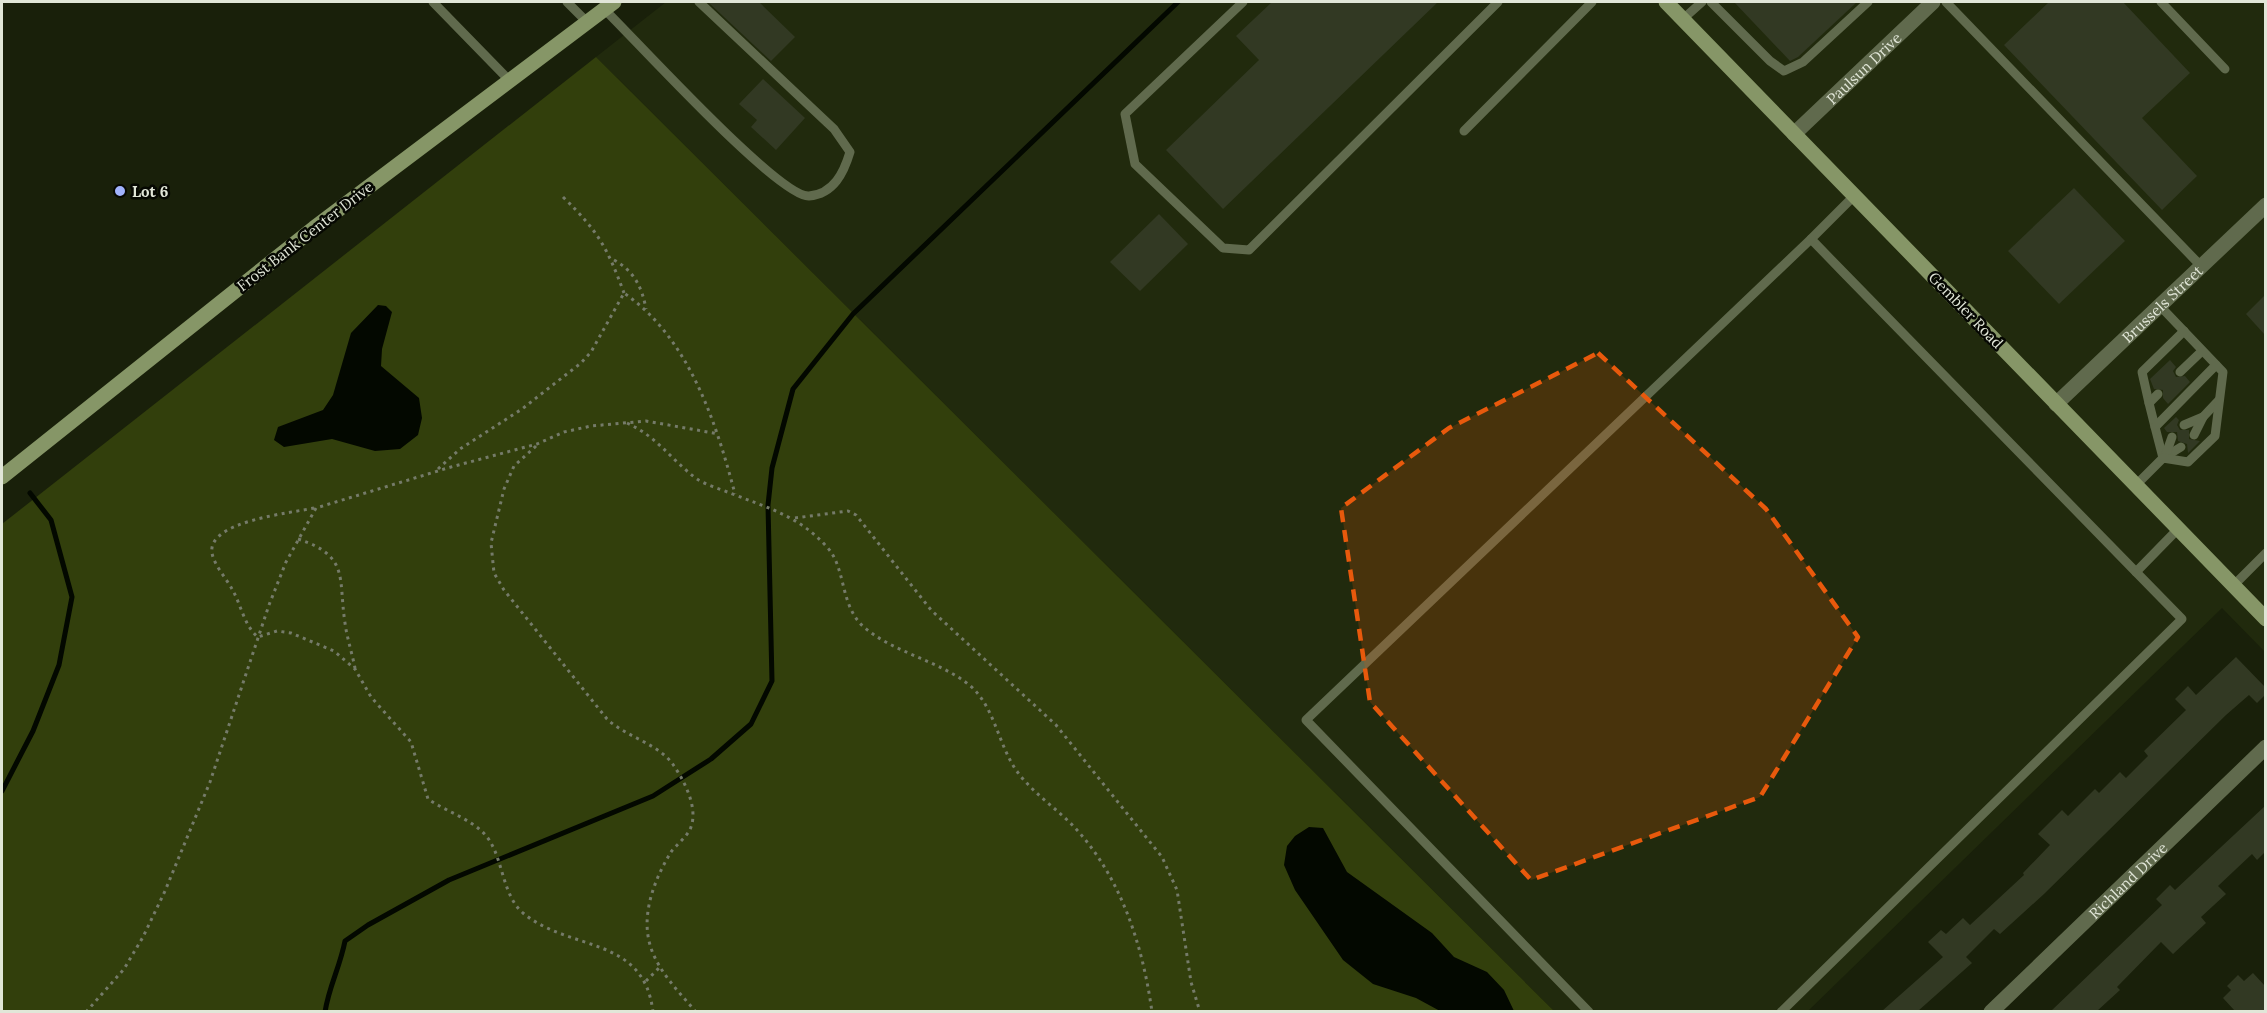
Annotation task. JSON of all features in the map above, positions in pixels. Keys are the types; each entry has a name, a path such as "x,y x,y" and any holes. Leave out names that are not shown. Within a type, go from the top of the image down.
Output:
{"main road":[{"name":"Gembler Road","path":"1666,2 2265,619"},
{"name":"Frost Bank Center Drive","path":"2,477 314,228 609,5"}],"street":[{"name":"Paulsun Drive","path":"1794,134 1934,2"},
{"name":"Brussels Street","path":"2056,404 2265,205"},
{"name":"Richland Drive","path":"1991,1011 2265,747"}],"lane":[{"path":"433,2 509,80"},
{"path":"567,2 587,22"},
{"path":"609,5 682,90 764,167 795,192 809,196 830,188 843,174 850,152 806,100 761,62 699,2"},
{"path":"1243,2 1125,114 1135,164 1223,248 1249,250 1498,2"},
{"path":"1464,131 1592,2"},
{"path":"1683,19 1702,2"},
{"path":"1711,2 1770,61 1785,71 1803,62 1868,2"},
{"path":"1946,2 2201,266"},
{"path":"2161,2 2225,69"},
{"path":"1589,1011 1306,720 1854,196"},
{"path":"1781,1011 2182,619 1811,239"},
{"path":"2160,306 2223,372 2215,435 2188,462 2164,456"},
{"path":"2164,456 2142,372 2184,332"},
{"path":"2181,372 2202,351"},
{"path":"2155,427 2216,365"},
{"path":"2149,403 2158,394"},
{"path":"2194,435 2203,417 2219,400"},
{"path":"2184,425 2203,417"},
{"path":"2164,456 2172,437"},
{"path":"2135,486 2164,456 2181,447"},
{"path":"2136,572 2178,529"},
{"path":"2233,586 2265,554"}],"path":[{"path":"563,197 591,224 612,259 624,293 646,309 678,351 697,384 719,434 735,494"},
{"path":"612,259 626,267 634,277 643,291 646,309"},
{"path":"437,471 460,449 522,409 581,363 591,352 624,293"},
{"path":"258,637 251,632 234,592 214,560 212,550 214,540 230,527 316,508 437,471 537,444 564,432 625,422 646,421 719,434"},
{"path":"625,422 657,440 698,480 795,518 834,556 849,606 855,618 876,636 939,666 969,685 982,701 1017,771 1040,798 1076,828 1105,868 1133,927 1147,971 1152,1011"},
{"path":"537,444 514,466 504,489 490,543 494,573 504,590 607,719 618,730 659,752 674,765 685,787 692,805 691,827 671,853 652,893 645,922 651,948 660,967 696,1011"},
{"path":"86,1011 124,969 143,937 210,782 269,605 298,538 316,508"},
{"path":"795,518 848,511 856,515 931,610 1031,700 1082,756 1146,836 1170,872 1177,890 1191,982 1200,1011"},
{"path":"298,538 324,550 334,559 340,570 345,622 355,669 371,697 411,742 428,799 479,829 491,842 502,873 522,912 538,922 626,960 646,981 651,991 653,1011"},
{"path":"258,637 277,631 298,636 334,651 355,669"},
{"path":"646,981 660,967"}],"highlighted area":[{"path":"1598,353 1766,509 1858,637 1760,797 1531,880 1370,702 1341,508 1449,428"}],"shaded area":[{"path":"666,2 2265,2 2265,652 2222,608 1808,1011 1554,1011 596,57"},
{"path":"596,57 1554,1011 2,1012 2,524"},
{"path":"378,305 386,306 392,312 382,349 381,366 419,398 422,418 418,435 400,449 375,451 332,439 284,447 274,440 278,427 323,410 333,395 351,333"},
{"path":"1309,827 1323,828 1347,872 1432,933 1454,957 1487,972 1504,990 1514,1011 1440,1011 1416,998 1373,984 1343,960 1295,890 1284,865 1287,846 1295,836"}],"building":[{"path":"708,2 759,2 795,37 771,61"},
{"path":"1272,2 1438,2 1223,209 1166,150 1259,60 1236,36"},
{"path":"1734,2 1857,2 1798,57 1790,61"},
{"path":"2049,2 2123,2 2190,73 2142,118 2197,176 2162,210 2004,45"},
{"path":"763,79 805,118 776,150 751,127 757,120 739,104"},
{"path":"2074,188 2125,241 2059,304 2008,251"},
{"path":"1159,214 1188,244 1140,291 1110,262"},
{"path":"2265,295 2265,335 2246,314"},
{"path":"2170,360 2176,367 2173,371 2176,377 2185,376 2190,382 2168,404 2163,398 2163,390 2154,389 2150,379"},
{"path":"2176,417 2179,420 2177,425 2180,430 2189,430 2189,439 2200,441 2188,453 2187,444 2178,441 2177,432 2167,432 2164,428"},
{"path":"2236,657 2265,687 2265,695 2257,703 2249,695 2226,715 2044,894 2000,934 1994,929 1966,957 1972,963 1918,1011 1882,1011 1943,957 1928,942 1941,930 1946,934 1963,918 1970,925 2024,875 2023,873 2050,845 2038,834 2062,810 2068,816 2095,789 2099,793 2120,772 2126,778 2148,756 2144,751 2186,710 2175,699 2188,686 2196,695"},
{"path":"2265,806 2265,852 2257,860 2252,854 2218,886 2226,894 2201,917 2206,923 2173,954 2161,942 2117,987 2120,990 2097,1011 2051,1011 2162,905 2156,899 2170,885 2175,890"},
{"path":"2253,973 2265,986 2265,1011 2235,1011 2223,998 2231,990 2227,986 2238,975 2244,981"}],"waterway":[{"path":"325,1012 345,941 368,925 449,880 653,796 711,759 751,724 772,681 768,505 772,468 793,389 853,314 1178,2"},
{"path":"2,791 33,731 59,665 72,597 51,520 30,493"}],"place":[{"name":"Lot 6","path":"120,191"}]}
